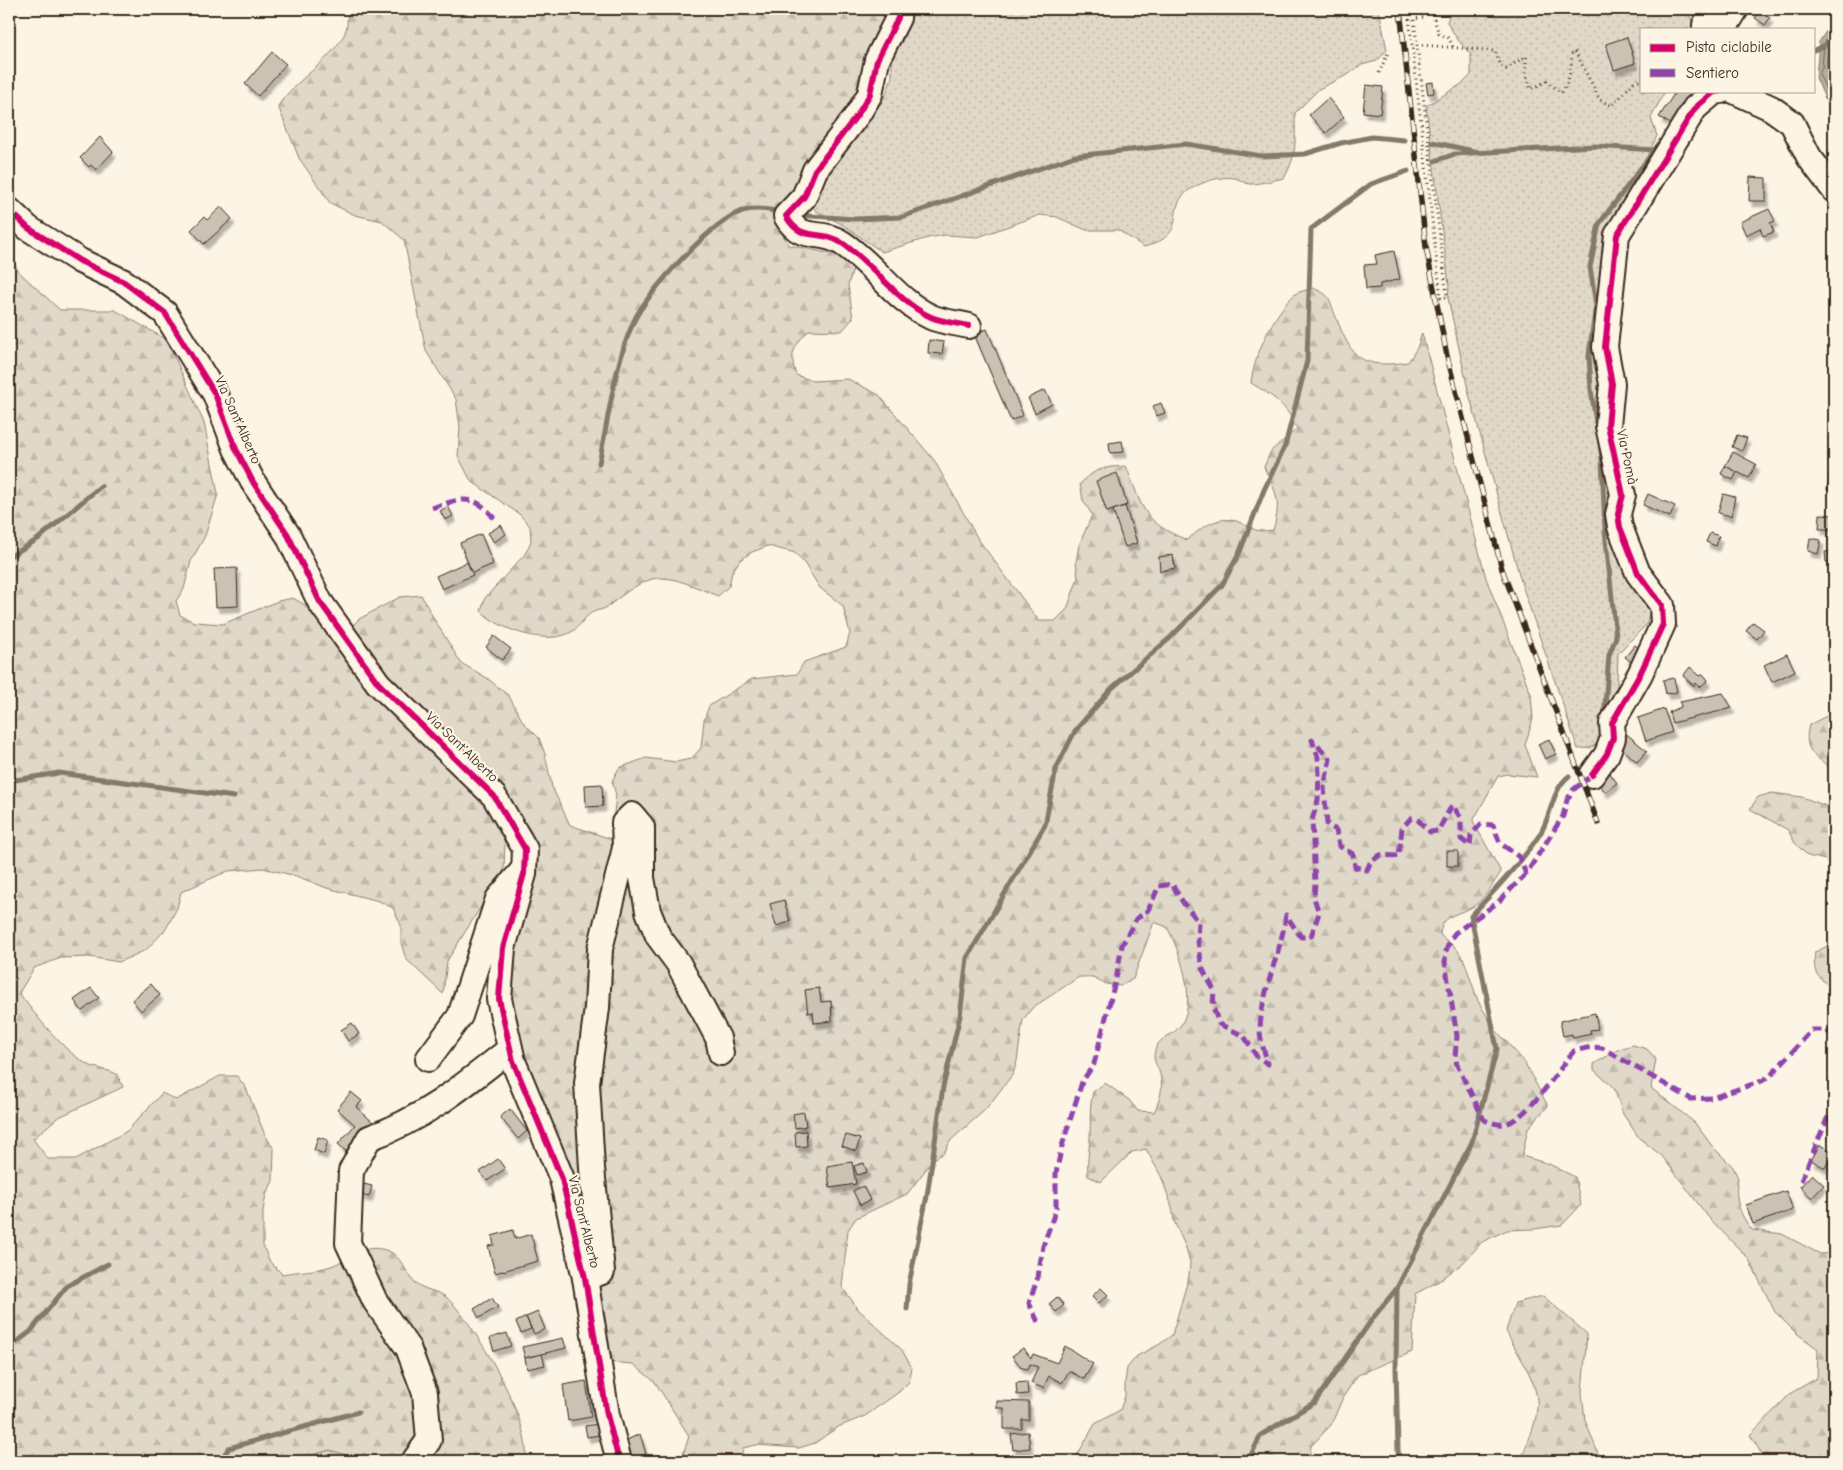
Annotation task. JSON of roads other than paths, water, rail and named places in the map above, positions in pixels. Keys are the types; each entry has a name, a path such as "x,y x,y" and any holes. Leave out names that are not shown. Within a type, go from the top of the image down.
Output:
{"street":[{"path":"899,9 898,18 877,60 870,94 858,114 815,170 804,197 786,216 792,226 800,233 824,235 842,243 909,302 932,318 969,326"},
{"path":"1705,28 1714,9"},
{"path":"1725,28 1736,9"},
{"name":"Via Pomà","path":"1592,775 1607,754 1613,738 1612,723 1640,674 1664,624 1662,604 1638,573 1620,527 1618,514 1622,494 1608,426 1612,384 1605,346 1618,235 1695,108 1714,92"},
{"path":"1736,92 1771,108 1792,123 1809,157 1834,190"},
{"name":"Via Sant'Alberto","path":"9,210 35,233 80,262 124,282 164,312 215,394 236,449 253,482 288,535 320,602 378,683 494,796 525,849 525,868 503,948 499,999 510,1048 538,1126 562,1179 585,1278 607,1415 619,1461"},
{"path":"585,1278 602,1272 588,1121 587,1083 589,1055 597,1008 600,949 625,848 624,823 632,815 642,827 642,878 648,911 658,936 678,963 718,1038 721,1053"},
{"path":"428,1058 460,1016 498,899 525,868"},
{"path":"414,1461 430,1440 425,1393 408,1348 375,1301 348,1243 351,1171 369,1138 397,1128 449,1098 510,1048"}],"water":[{"path":"1834,19 1834,119 1816,78 1819,42"}],"waterway":[{"path":"1816,49 1834,41"},
{"path":"1597,428 1591,390 1589,355 1596,305 1590,267 1599,224 1665,136"},
{"path":"797,215 855,219 902,217 1075,156 1186,144 1262,156 1305,154 1341,143 1372,137 1404,140"},
{"path":"1432,142 1478,152"},
{"path":"1435,161 1455,154 1594,146 1654,150"},
{"path":"907,1309 909,1284 927,1196 943,1087 960,1016 967,958 1045,825 1056,769 1075,731 1112,688 1170,638 1222,585 1239,554 1264,490 1285,446 1307,361 1311,229 1371,184 1408,171"},
{"path":"599,463 626,339 640,310 651,294 699,242 730,217 752,209 781,212"},
{"path":"1600,442 1605,530 1616,637 1609,655 1604,718"},
{"path":"9,557 38,539 101,486"},
{"path":"9,781 59,773 234,797"},
{"path":"1248,1461 1261,1435 1315,1402 1373,1318 1397,1288 1472,1142 1497,1049 1471,916 1533,845 1544,827 1559,788 1569,776"},
{"path":"9,1348 30,1332 67,1286 108,1264"},
{"path":"1397,1288 1396,1368 1398,1451 1400,1461"},
{"path":"220,1461 229,1448 358,1412"}],"railway":[{"path":"1400,9 1426,247 1447,356 1502,569 1598,823"}]}
